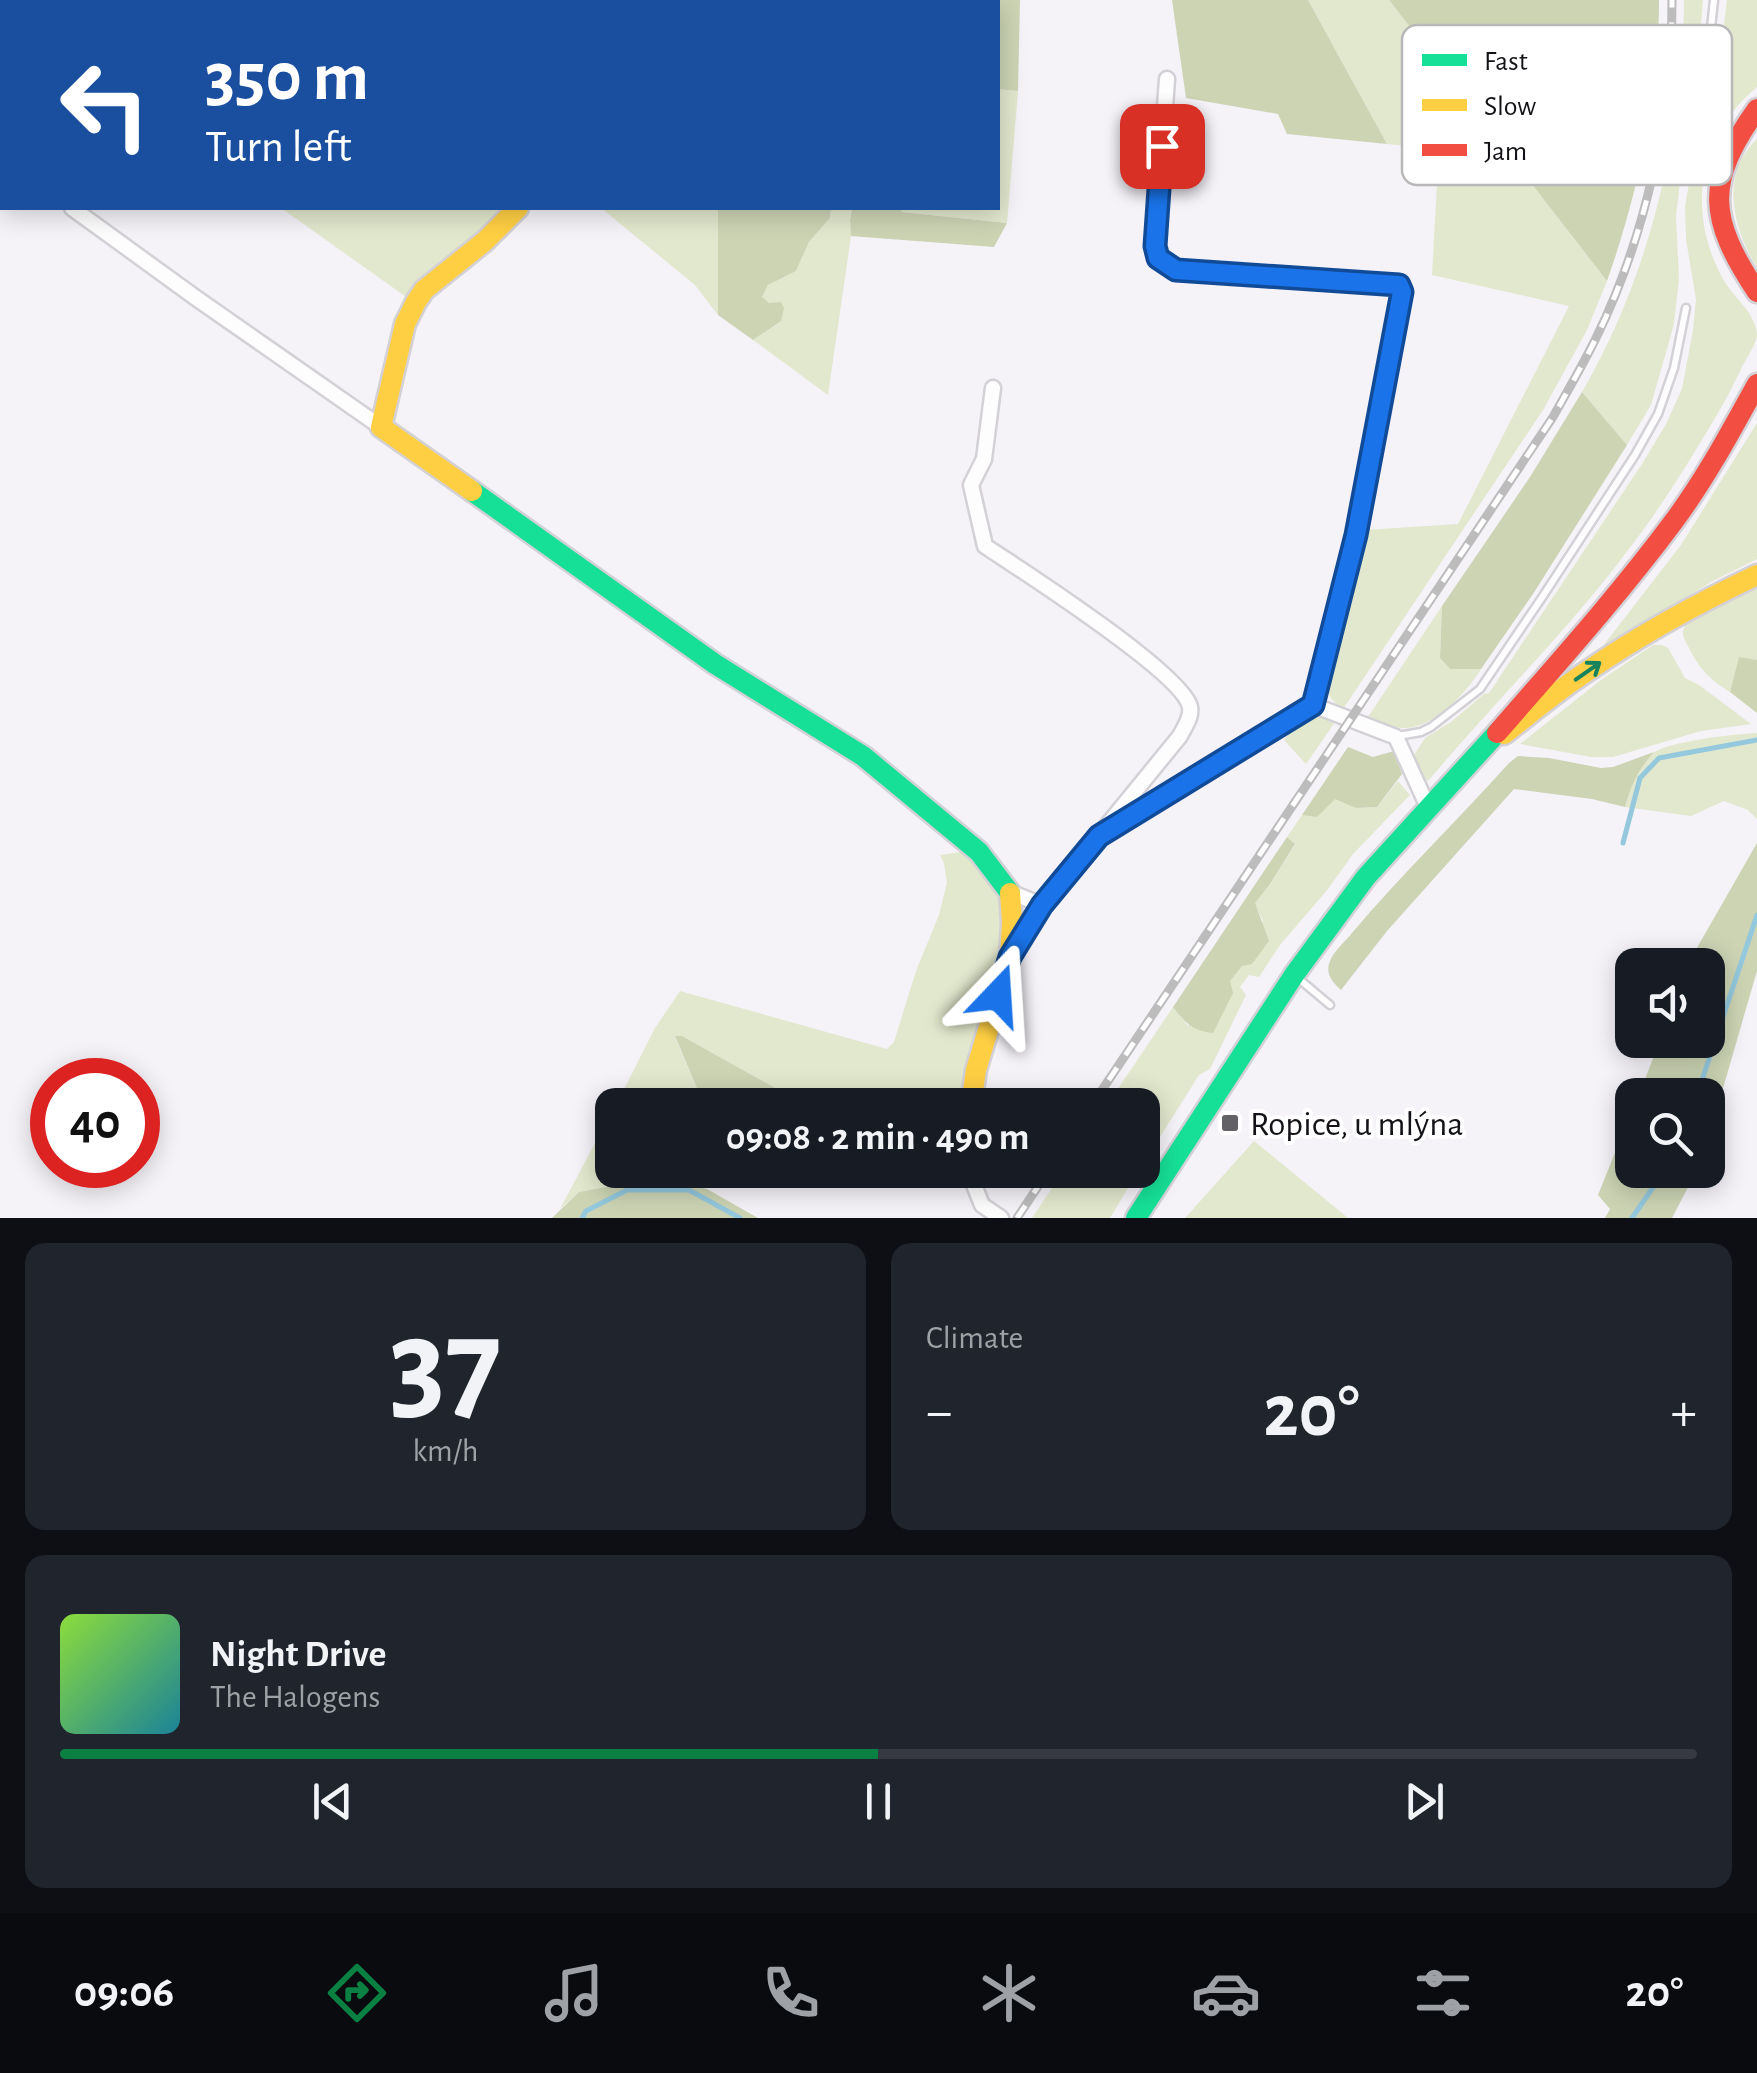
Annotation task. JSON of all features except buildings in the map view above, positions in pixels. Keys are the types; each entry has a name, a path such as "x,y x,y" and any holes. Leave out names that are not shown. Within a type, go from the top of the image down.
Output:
{"main road":[{"path":"1732,148 1753,118"},
{"path":"1720,185 1722,227 1739,267 1757,292"},
{"path":"516,210 485,241 424,290 416,302 405,324 381,427 716,664 863,756 979,852 1010,892 1012,922 1010,957 973,1088"},
{"path":"1136,1218 1294,975 1366,877 1604,610 1716,460 1757,384"},
{"path":"1482,750 1607,658 1708,598 1757,574"}],"street":[{"path":"1099,836 1313,705 1356,535 1402,292 1399,285 1392,284 1176,270 1158,258 1155,246 1166,79"},
{"path":"75,210 381,427"},
{"path":"992,388 984,459 972,485 984,546 1141,654 1184,694 1190,706 1190,716 1180,736 1042,905 1010,957"},
{"path":"1313,705 1396,737 1428,808"},
{"path":"1010,892 1042,905"},
{"path":"975,1188 982,1205 1001,1218"}],"lane":[{"path":"1711,25 1714,0"},
{"path":"1396,737 1431,727 1480,689 1658,414 1674,368 1686,308"},
{"path":"1294,975 1330,1004"}],"green space":[{"path":"1000,0 1020,0 1018,91 1000,89"},
{"path":"1172,0 1308,0 1387,144 1287,134 1278,114 1186,98"},
{"path":"1308,0 1389,0 1408,25 1402,25 1402,145 1387,144"},
{"path":"1389,0 1659,0 1658,25 1408,25"},
{"path":"1684,0 1703,0 1701,25 1683,25"},
{"path":"1727,0 1757,0 1757,87 1732,114 1732,25 1724,25"},
{"path":"1000,89 1018,91 1007,223 901,212 1000,210"},
{"path":"1757,139 1757,268 1736,219 1734,185 1745,153"},
{"path":"1437,185 1533,185 1607,281 1587,330 1543,410 1343,709 1331,698 1327,674 1342,633 1343,607 1365,530 1458,524 1569,306 1432,275"},
{"path":"1533,185 1635,185 1607,281"},
{"path":"1662,185 1680,185 1676,216 1679,279 1674,324 1651,405 1627,445 1582,392 1626,300"},
{"path":"1689,185 1703,185 1704,228 1711,254 1723,279 1753,320 1755,343 1672,488 1605,580 1429,780 1423,782 1411,760 1425,738 1489,693 1642,464 1682,389 1696,299 1685,207"},
{"path":"284,210 505,210 409,299"},
{"path":"603,210 718,210 718,315 695,285"},
{"path":"718,210 831,210 830,218 809,242 796,271 768,285 762,297 769,303 781,302 781,321 753,340 718,315"},
{"path":"831,210 852,210 828,395 753,340 781,321 762,297 768,285 796,271 809,242 830,218"},
{"path":"852,210 901,210 1007,223 994,247 851,236"},
{"path":"1582,392 1627,445 1481,669 1450,669 1440,658 1442,606 1530,477"},
{"path":"1757,423 1757,559 1711,582 1599,651 1681,545"},
{"path":"1757,587 1757,660 1739,658 1730,692 1698,663 1683,632 1689,621"},
{"path":"1442,606 1440,658 1450,669 1481,669 1475,678 1459,698 1428,722 1396,728 1366,720"},
{"path":"1653,645 1668,648 1685,678 1751,724 1701,731 1613,757 1591,757 1520,744 1601,680"},
{"path":"1739,657 1757,660 1757,713 1730,692"},
{"path":"1313,717 1335,722 1306,764 1284,740 1299,721"},
{"path":"1757,733 1757,819 1748,810 1724,801 1691,816 1625,807 1639,769 1655,752 1689,741"},
{"path":"1348,747 1373,757 1394,751 1402,774 1377,807 1356,808 1335,799 1317,817 1302,815"},
{"path":"1654,752 1636,777 1625,807 1514,789 1387,931 1341,990 1333,982 1328,968 1336,951 1518,756 1601,768"},
{"path":"1398,781 1410,795 1353,854 1259,977 1249,975 1240,987 1246,995 1210,1069 1199,1075 1160,1137 1160,1088 1118,1088 1173,1007 1188,1026 1242,966 1263,921 1254,903 1295,845 1287,837 1302,815 1317,816 1335,798 1356,808 1377,807"},
{"path":"1287,837 1295,844 1255,903 1269,941 1252,964 1242,966 1230,981 1233,993 1213,1033 1195,1028 1173,1007"},
{"path":"1757,843 1757,971 1725,1081 1725,1078 1645,1078 1653,1058 1725,1058 1725,948 1698,946"},
{"path":"968,851 1000,889 1006,936 968,1088 775,1088 682,1036 675,1037 697,1088 625,1088 655,1028 680,991 887,1049 894,1042 939,915 947,883 940,855"},
{"path":"675,1036 682,1036 775,1088 697,1088"},
{"path":"1254,1141 1348,1218 1185,1218"},
{"path":"595,1143 595,1188 600,1188 579,1192 560,1209"},
{"path":"1615,1152 1615,1188 1688,1188 1672,1218 1605,1218 1610,1209 1598,1195"},
{"path":"600,1188 704,1188 758,1218 552,1218 579,1192"},
{"path":"1052,1188 1128,1188 1110,1218 1032,1218"}],"waterway":[{"path":"1623,843 1640,778 1659,758 1757,740"},
{"path":"1703,1078 1757,915"},
{"path":"1632,1218 1653,1188"},
{"path":"582,1218 586,1211 627,1190 689,1190 740,1218"}],"railway":[{"path":"1671,25 1672,0"},
{"path":"1103,1088 1553,417 1615,297 1650,185"},
{"path":"1017,1218 1037,1188"}],"traffic: fast":[{"path":"472,491 715,664 863,756 979,852 1010,893"},
{"path":"1136,1218 1294,975 1366,877 1497,733"}],"traffic: slow":[{"path":"472,491 381,427 405,324 416,302 424,290 485,241 516,210"},
{"path":"1504,734 1627,645 1757,575"},
{"path":"973,1088 1010,957 1010,893"}],"traffic: jam":[{"path":"1732,150 1757,109"},
{"path":"1720,185 1722,221 1729,242 1757,292"},
{"path":"1497,733 1674,521 1757,384"}],"place":[{"name":"Ropice, u mlýna","path":"1230,1123"}],"route":[{"path":"998,995 1010,957 1042,905 1099,836 1313,705 1356,535 1402,292 1399,285 1176,270 1158,258 1155,246 1162,146"}]}
